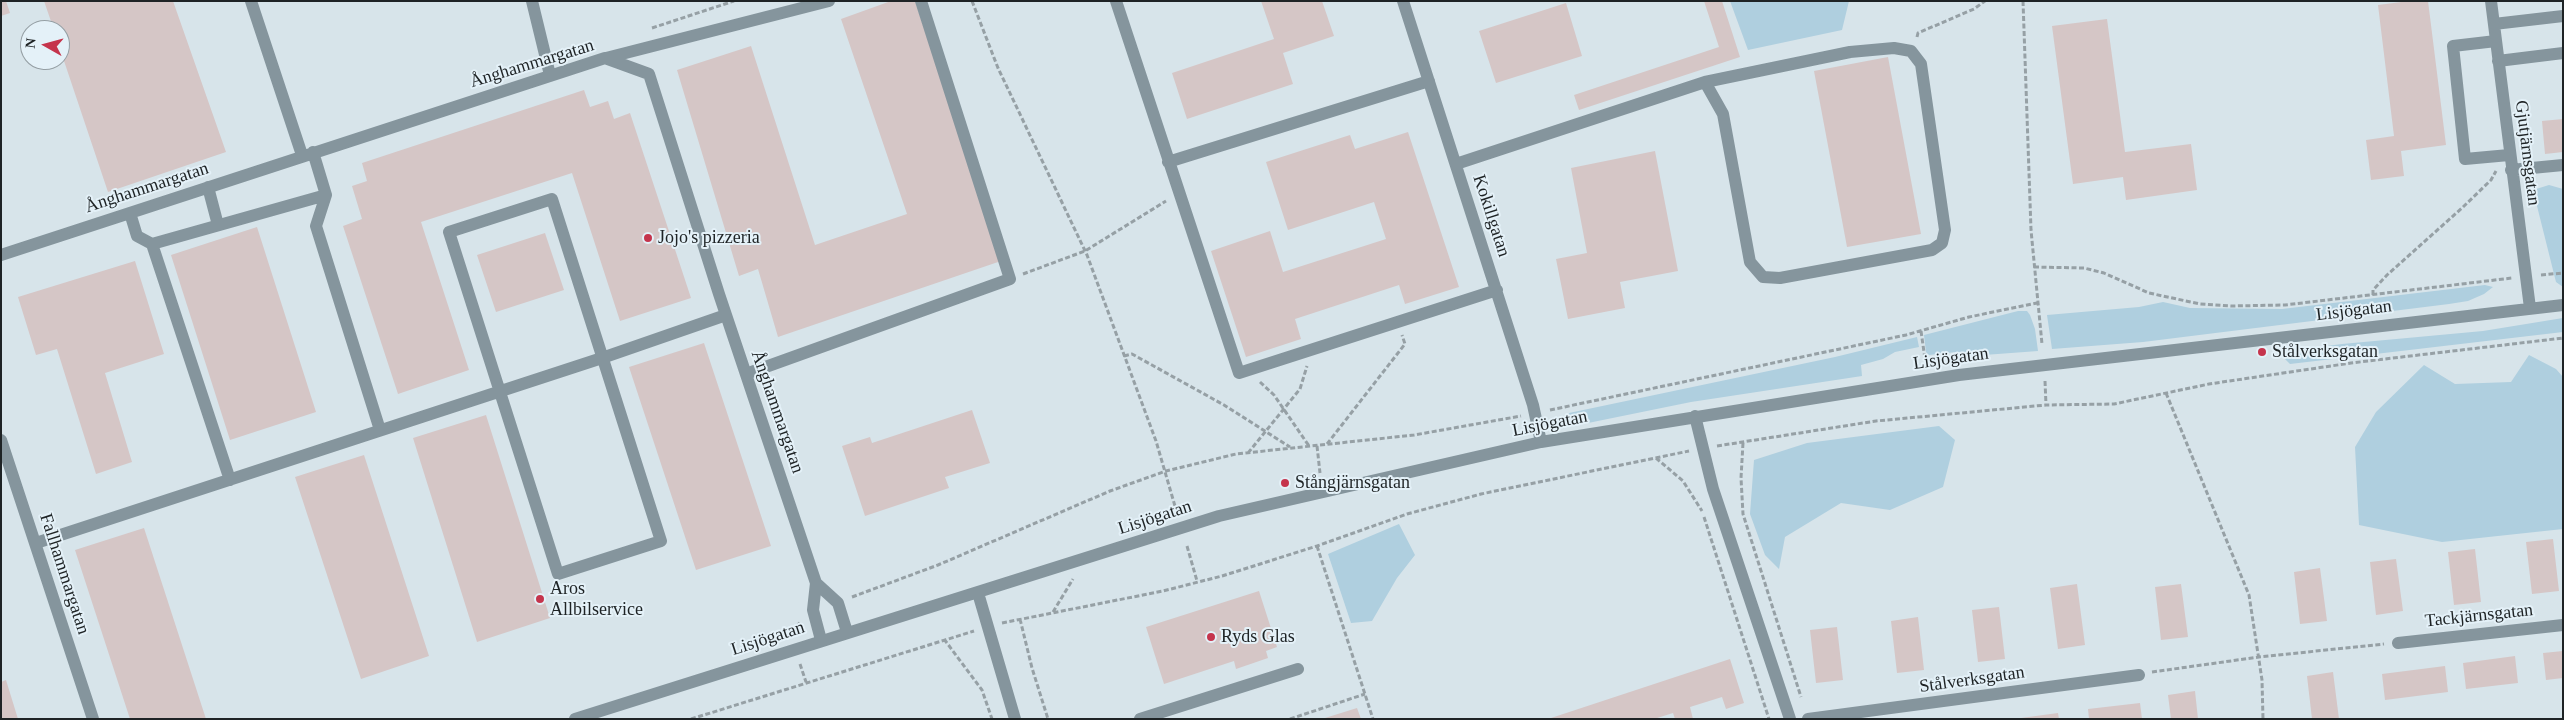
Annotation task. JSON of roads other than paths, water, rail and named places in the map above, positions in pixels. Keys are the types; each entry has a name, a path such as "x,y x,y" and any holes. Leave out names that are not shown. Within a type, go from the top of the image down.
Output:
{"street":[{"path":"252,1 308,153 326,195 316,226 380,430"},
{"path":"532,1 550,76"},
{"path":"605,58 829,1"},
{"path":"746,374 1010,279 922,1"},
{"path":"1116,1 1239,373 1497,290"},
{"name":"Kokillgatan","path":"1403,1 1536,413 1541,442"},
{"name":"Gjutjärnsgatan","path":"2491,1 2498,61 2503,156 2511,170 2530,308"},
{"path":"2494,24 2563,16"},
{"path":"2496,42 2453,46 2465,159 2503,156"},
{"path":"1456,164 1705,82 1850,52 1894,48 1911,51 1921,64 1945,230 1942,243 1932,250 1780,278 1763,277 1750,262 1723,114 1705,82"},
{"path":"2498,61 2563,53"},
{"name":"Ånghammargatan","path":"1,255 308,153 605,58 649,74 726,315 816,583 813,610 822,640"},
{"path":"1168,162 1429,81"},
{"path":"2511,170 2563,164"},
{"path":"208,187 218,225"},
{"path":"152,244 326,195"},
{"path":"552,200 661,541 558,574 500,390 449,232 552,200"},
{"path":"130,213 137,236 152,244 230,480"},
{"name":"Lisjögatan","path":"575,719 1219,516 1541,442 1694,416 1960,375 2563,305"},
{"path":"36,543 602,358 726,315"},
{"path":"1694,416 1713,489 1790,719"},
{"name":"Fallhammargatan","path":"1,440 93,719"},
{"name":"Ånghammargatan","path":"816,583 838,603 847,632"},
{"path":"978,593 1016,719"},
{"name":"Tackjärnsgatan","path":"2398,643 2563,625"},
{"path":"1140,719 1298,669"},
{"name":"Stålverksgatan","path":"1808,719 2139,675"}],"place":[{"name":"Jojo's pizzeria","path":"648,238"},
{"name":"Stålverksgatan","path":"2262,352"},
{"name":"Stångjärnsgatan","path":"1285,483"},
{"name":"Aros Allbilservice","path":"540,599"},
{"name":"Ryds Glas","path":"1211,637"}]}
